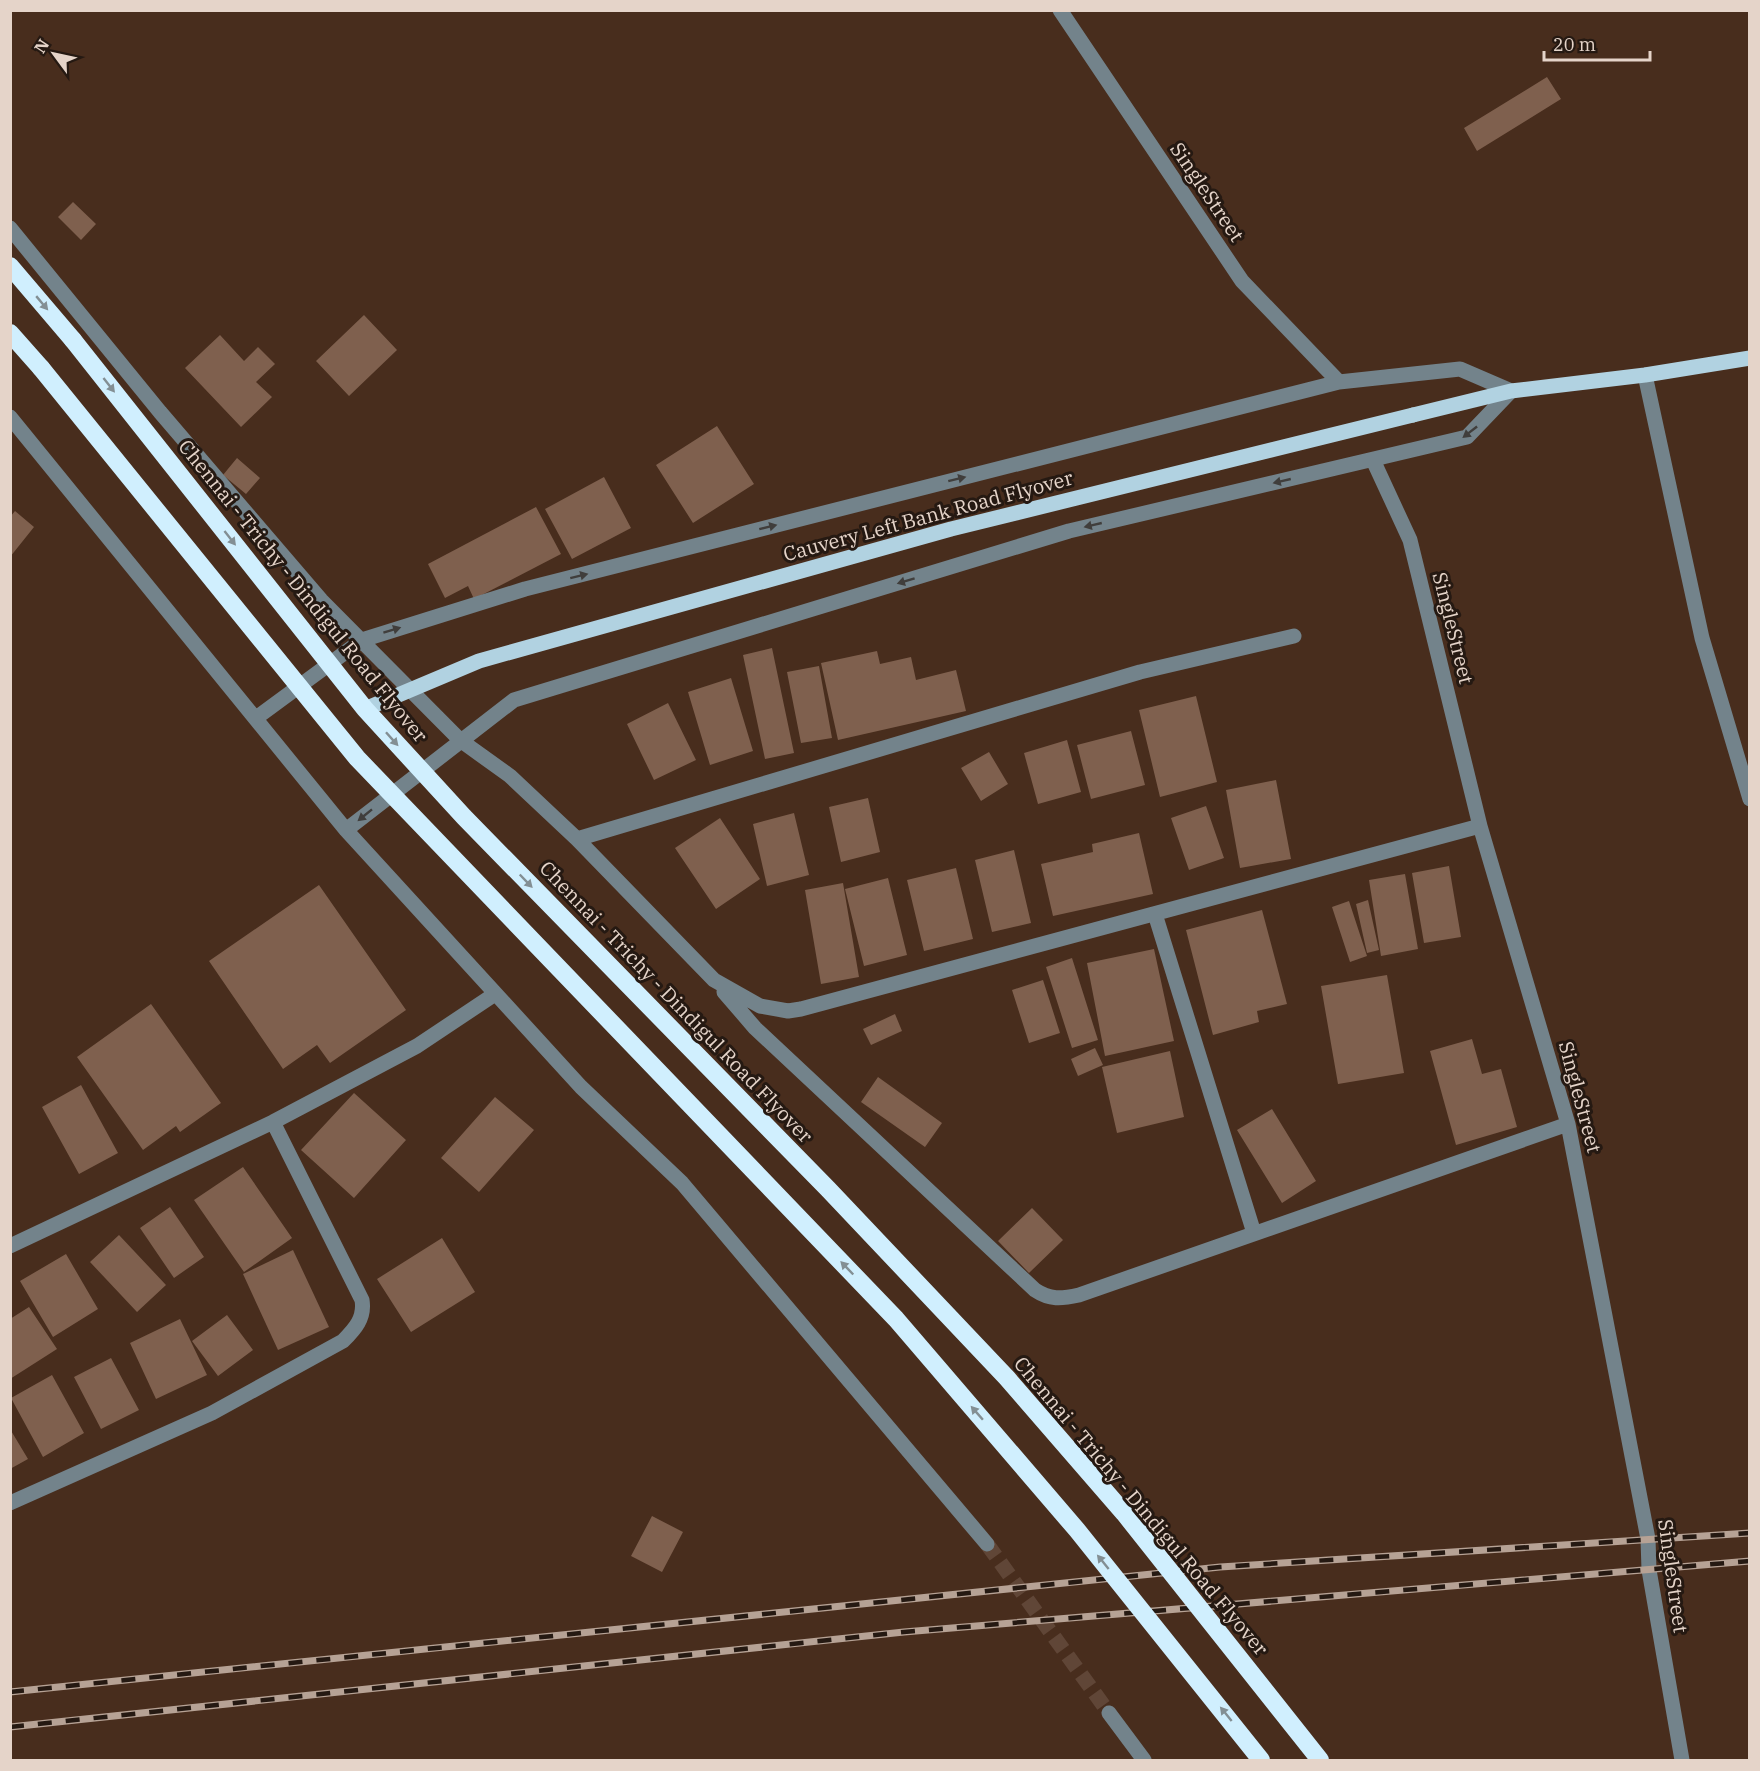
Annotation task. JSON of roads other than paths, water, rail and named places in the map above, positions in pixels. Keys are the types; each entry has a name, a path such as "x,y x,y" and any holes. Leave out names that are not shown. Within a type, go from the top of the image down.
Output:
{"highway":[{"name":"Chennai - Trichy - Dindigul Road Flyover","path":"10,266 73,340 365,709 464,817 828,1189 1007,1378 1124,1514 1320,1761"},
{"path":"10,333 41,368 357,758 896,1319 1077,1530 1261,1761"}],"main road":[{"name":"Cauvery Left Bank Road Flyover","path":"365,709 491,658 951,530 1511,391 1645,375 1749,358"}],"street":[{"name":"SingleStreet","path":"1060,10 1242,281 1339,381"},
{"path":"10,228 160,412 321,600 460,740 510,776 577,839 714,980 755,1028 1026,1282 1045,1297 1059,1300 1079,1295 1568,1124"},
{"path":"256,718 362,640 525,590 1339,381 1460,369 1511,391 1467,437 1069,531 514,700 346,830"},
{"path":"1645,375 1702,638 1749,799"},
{"path":"10,417 346,830 581,1087 682,1183 987,1544"},
{"name":"SingleStreet","path":"1373,460 1410,540 1480,826 1568,1124 1648,1539 1649,1570 1682,1761"},
{"path":"577,839 1140,672 1294,636"},
{"path":"714,980 760,1006 788,1011 1480,826"},
{"path":"1155,914 1254,1233"},
{"path":"10,1246 273,1122 417,1046 495,994"},
{"path":"10,1503 212,1413 344,1341 354,1330 363,1314 362,1300 273,1122"},
{"path":"1109,1713 1144,1761"}],"tunnel":[{"path":"987,1544 1109,1713"}],"railway":[{"path":"10,1692 1220,1567 1750,1533"},
{"path":"10,1727 904,1632 1750,1561"}]}
